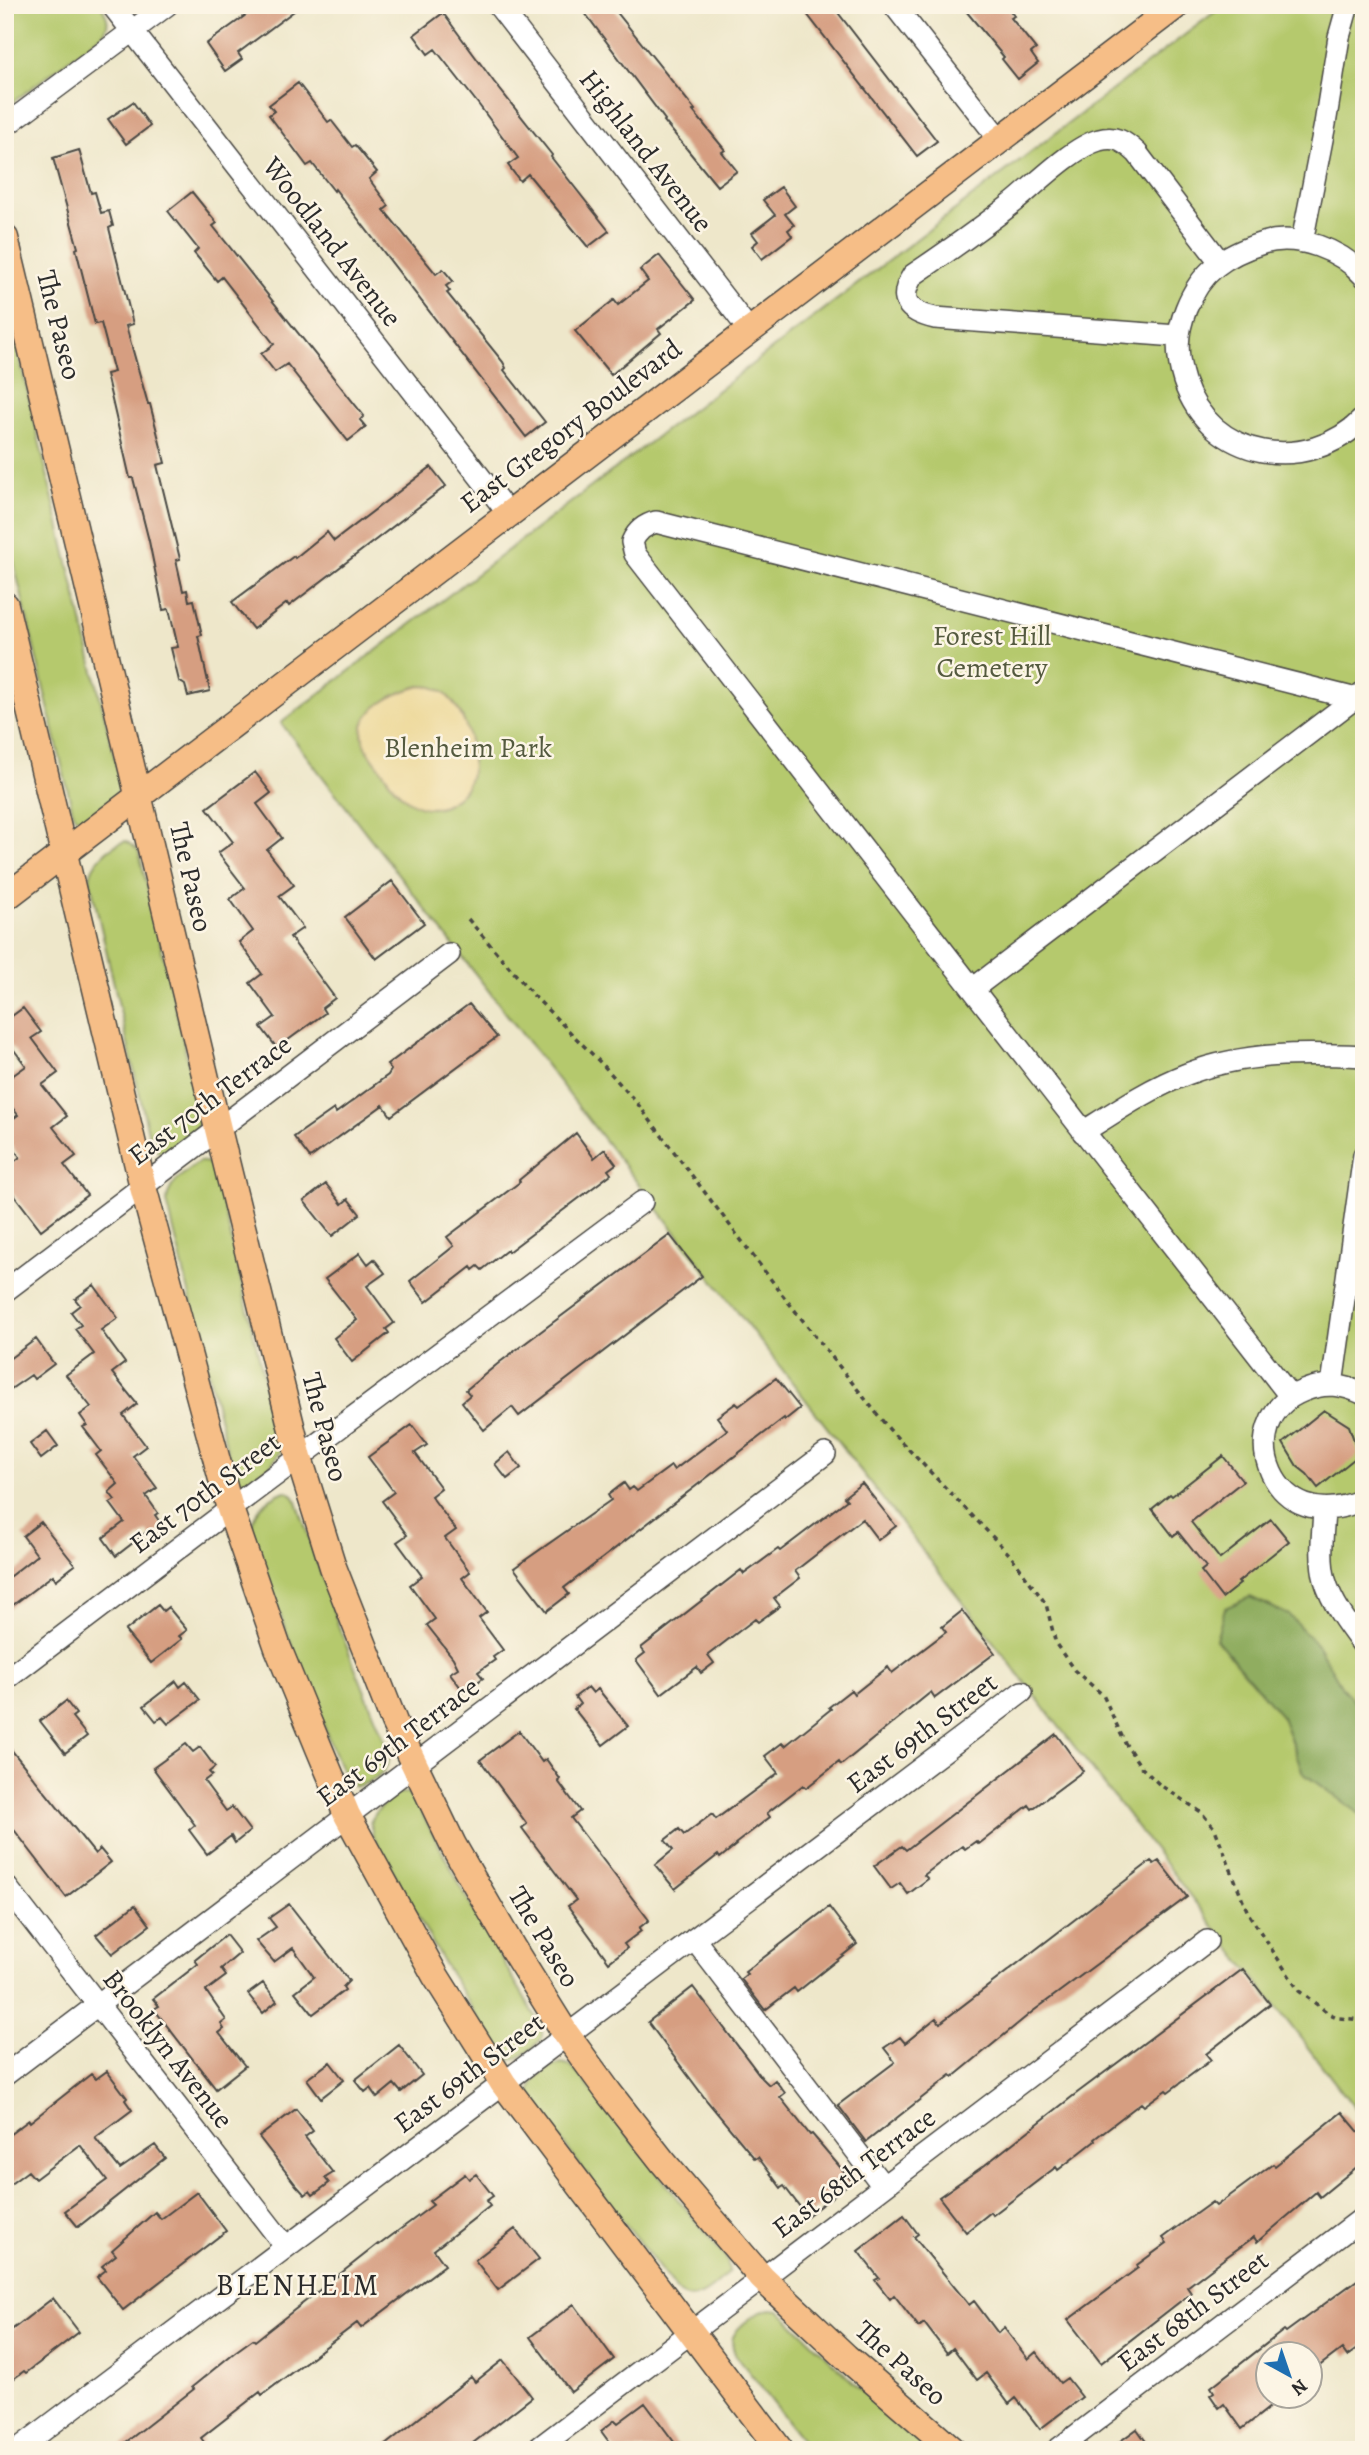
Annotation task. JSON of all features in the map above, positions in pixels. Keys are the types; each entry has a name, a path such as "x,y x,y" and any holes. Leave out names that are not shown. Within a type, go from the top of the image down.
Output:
{"main road":[{"name":"East Gregory Boulevard","path":"5,898 1177,5"},
{"name":"The Paseo","path":"5,238 299,1458 333,1567 366,1656 412,1765 453,1845 566,2034 663,2162 762,2278 846,2357 953,2450"},
{"path":"5,605 143,1187 230,1509 278,1648 347,1815 435,1975 503,2083 780,2450"}],"street":[{"name":"Woodland Avenue","path":"112,5 508,513"},
{"path":"5,126 167,5"},
{"name":"Highland Avenue","path":"498,5 749,330"},
{"path":"894,5 1000,140"},
{"path":"1303,242 1339,37 1348,5"},
{"path":"1177,336 934,318 920,315 910,307 905,299 905,288 913,275 992,219 1080,149 1098,140 1114,138 1126,143 1137,153 1220,262"},
{"path":"1360,431 1303,453 1272,454 1239,444 1213,427 1190,398 1178,362 1177,336 1193,292 1205,276 1220,262 1239,251 1270,241 1303,242 1333,252 1364,276"},
{"path":"1290,1396 635,554 632,542 637,532 656,522 1361,697"},
{"path":"974,988 1361,697"},
{"name":"East 70th Terrace","path":"5,1290 449,954"},
{"path":"1083,1132 1129,1103 1187,1074 1241,1059 1297,1053 1364,1056"},
{"path":"1332,1385 1364,1155"},
{"name":"East 70th Street","path":"5,1680 642,1202"},
{"path":"1364,1394 1345,1385 1320,1384 1290,1396 1276,1410 1267,1431 1265,1454 1277,1485 1295,1501 1324,1510 1346,1508 1364,1499"},
{"name":"East 69th Terrace","path":"5,2075 825,1454"},
{"path":"1324,1510 1322,1556 1325,1579 1334,1600 1364,1646"},
{"name":"East 69th Street","path":"17,2450 1022,1692"},
{"name":"Brooklyn Avenue","path":"5,1885 286,2247"},
{"path":"694,1939 883,2186"},
{"name":"East 68th Terrace","path":"536,2450 1207,1941"},
{"name":"East 68th Street","path":"1057,2450 1364,2217"}],"path":[{"path":"468,919 535,997 637,1102 785,1298 890,1429 1018,1565 1046,1604 1056,1644 1074,1670 1103,1695 1117,1727 1141,1767 1160,1785 1201,1812 1215,1829 1248,1913 1299,1991 1339,2018 1364,2020"}],"green space":[{"path":"5,5 101,5 107,26 103,34 5,108"},
{"name":"Forest Hill Cemetery","path":"1224,5 1364,5 1364,2120 281,723"},
{"path":"5,297 120,781 116,794 107,805 81,819 75,817 72,808 5,525"},
{"path":"126,841 138,850 141,861 200,1113 194,1132 168,1154 155,1149 149,1136 90,880 97,861 114,846"},
{"path":"199,1162 209,1163 215,1171 281,1450 270,1466 243,1482 233,1474 167,1202 174,1183"},
{"path":"285,1491 292,1494 297,1502 338,1625 390,1754 383,1771 361,1785 355,1786 349,1781 337,1760 295,1655 251,1531 254,1518 262,1506"},
{"path":"1250,1597 1289,1615 1318,1646 1343,1689 1364,1712 1364,1817 1303,1773 1282,1717 1216,1639 1225,1608"},
{"path":"399,1793 408,1793 416,1802 478,1919 542,2027 542,2038 531,2050 518,2058 507,2061 499,2052 442,1960 373,1835 370,1823 373,1818 382,1806"},
{"path":"561,2063 569,2065 580,2076 727,2260 729,2271 704,2293 686,2297 677,2291 533,2104 531,2089 536,2078"},
{"path":"771,2309 779,2310 855,2384 933,2450 810,2450 733,2348 733,2337 739,2328 755,2316"}],"sand":[{"path":"420,686 435,688 446,694 455,704 468,732 471,747 472,762 466,787 452,801 433,808 415,804 401,795 365,747 363,739 363,728 372,711 390,697"}],"building":[{"path":"260,5 302,5 238,53 242,59 225,71 206,44"},
{"path":"579,5 611,5 695,110 693,111 725,150 722,152 737,171 717,186 664,121"},
{"path":"800,5 832,5 937,141 917,156"},
{"path":"961,5 1006,5 1014,16 1011,18 1036,49 1031,53 1038,63 1018,79 1002,59 1004,57"},
{"path":"443,13 609,231 588,247 528,174 520,181 508,165 518,158 435,49 428,54 414,35"},
{"path":"298,83 328,122 331,120 352,147 355,145 377,172 369,179 389,206 384,210 436,274 443,269 453,281 446,286 450,291 447,293 503,362 506,368 504,370 545,422 526,437 335,189 334,191 312,163 307,166 269,115 274,111 269,105"},
{"path":"133,102 150,126 126,144 108,119"},
{"path":"79,150 91,193 95,192 101,213 109,211 113,226 109,228 133,324 126,326 165,463 157,465 180,559 176,560 183,591 187,590 189,601 194,600 202,635 198,636 210,691 188,696 185,685 179,681 171,648 178,647 169,609 163,610 149,541 133,478 130,478 106,374 114,372 101,323 95,324 76,249 78,248 53,158"},
{"path":"781,187 795,206 785,214 794,225 788,230 792,236 762,259 752,246 758,241 752,233 775,215 763,200"},
{"path":"192,192 217,223 213,226 364,416 360,420 366,427 348,441 287,364 275,372 261,354 274,344 222,277 217,281 194,253 198,249 168,211"},
{"path":"659,255 695,300 658,329 661,333 611,375 575,331 614,300 618,305 648,281 640,270"},
{"path":"431,467 446,486 289,606 287,603 253,629 232,602 327,532 334,541"},
{"path":"255,772 271,793 257,804 282,838 267,850 294,885 279,896 303,928 290,937 335,998 322,1008 325,1013 277,1048 261,1027 275,1017 250,983 262,974 239,942 253,931 230,899 245,888 218,853 233,842 207,808"},
{"path":"392,881 424,923 376,959 345,917"},
{"path":"469,1004 497,1037 391,1116 383,1105 310,1158 294,1137 334,1109 336,1113 388,1075 391,1070 387,1065"},
{"path":"23,1008 41,1032 32,1038 58,1073 42,1085 67,1116 53,1127 76,1156 64,1165 87,1195 41,1230 5,1183 5,1169 20,1157 5,1138 5,1125 18,1115 5,1098 5,1081 26,1066 5,1038 5,1021"},
{"path":"576,1133 594,1158 605,1149 616,1164 608,1170 611,1174 482,1270 478,1266 473,1270 471,1267 426,1302 410,1281 454,1246 447,1237 520,1182 519,1180"},
{"path":"326,1184 342,1204 348,1199 360,1214 332,1236 304,1201"},
{"path":"670,1235 702,1276 519,1416 512,1407 484,1430 462,1402 470,1395 466,1390"},
{"path":"360,1253 368,1264 374,1259 385,1273 367,1286 394,1323 386,1329 389,1333 352,1362 334,1338 357,1320 325,1279"},
{"path":"94,1285 118,1318 101,1330 125,1363 112,1373 137,1404 123,1415 146,1446 133,1456 157,1488 146,1496 158,1513 155,1515 164,1528 152,1538 147,1532 116,1556 103,1538 124,1522 110,1503 115,1500 109,1492 118,1484 96,1455 101,1451 83,1427 87,1425 80,1415 91,1407 66,1375 94,1354 75,1329 81,1325 71,1312 80,1305 75,1299"},
{"path":"36,1339 54,1364 34,1379 31,1375 5,1393 5,1362"},
{"path":"776,1378 800,1408 564,1588 569,1594 547,1611 514,1568 611,1500 608,1495 624,1483 629,1490 633,1487 637,1491 671,1466 674,1470 727,1430 717,1417 736,1403 739,1406"},
{"path":"1324,1410 1349,1426 1359,1455 1318,1488 1297,1466 1283,1443"},
{"path":"412,1425 427,1445 415,1453 441,1488 431,1496 456,1530 445,1538 470,1572 462,1578 487,1612 479,1618 503,1650 493,1657 495,1660 478,1672 483,1678 464,1692 450,1673 458,1668 453,1658 427,1625 435,1619 410,1585 422,1576 397,1542 407,1535 382,1501 394,1492 368,1457"},
{"path":"47,1431 58,1446 41,1459 30,1444"},
{"path":"509,1452 521,1468 507,1479 495,1464"},
{"path":"1223,1456 1243,1481 1191,1522 1220,1559 1271,1519 1289,1541 1222,1598 1201,1571 1206,1567 1178,1532 1173,1536 1152,1509"},
{"path":"862,1483 896,1526 878,1540 862,1519 795,1571 800,1578 774,1598 780,1606 758,1622 755,1619 708,1655 714,1663 701,1673 697,1667 661,1694 636,1660 645,1653 641,1648 741,1570 744,1574 778,1549 780,1551 847,1500 844,1497"},
{"path":"41,1522 75,1565 56,1580 53,1575 5,1611 5,1580 37,1555 23,1536"},
{"path":"158,1605 163,1611 168,1607 187,1630 179,1636 182,1639 151,1663 125,1631"},
{"path":"962,1611 995,1653 935,1698 931,1692 841,1765 839,1762 806,1788 803,1785 767,1813 770,1817 720,1858 718,1855 675,1889 655,1865 673,1850 665,1840 679,1829 684,1835 712,1814 716,1819 778,1773 765,1756 782,1743 785,1746 851,1690 854,1694 888,1667 892,1673 946,1632 942,1627"},
{"path":"176,1681 180,1687 186,1682 200,1700 168,1724 162,1717 156,1721 144,1706"},
{"path":"588,1687 593,1693 598,1689 628,1726 603,1745 574,1709 580,1704 575,1697"},
{"path":"66,1701 76,1714 72,1717 87,1736 65,1753 40,1721"},
{"path":"519,1731 542,1762 546,1759 560,1779 558,1781 580,1811 571,1818 649,1920 639,1928 641,1931 624,1944 627,1948 609,1962 568,1906 576,1900 522,1828 527,1824 480,1760"},
{"path":"1056,1734 1083,1771 1032,1809 1029,1805 979,1844 976,1841 965,1849 962,1846 924,1875 928,1879 908,1894 900,1883 891,1889 874,1866 902,1846 906,1850"},
{"path":"5,1742 95,1854 100,1849 111,1862 66,1897 5,1818"},
{"path":"186,1744 193,1752 200,1747 215,1767 209,1772 212,1775 204,1781 226,1811 232,1807 250,1831 235,1843 231,1836 207,1854 189,1830 195,1825 153,1768"},
{"path":"1151,1861 1154,1864 1159,1861 1187,1897 1032,2012 953,2077 951,2075 866,2142 838,2105 895,2062 884,2048 900,2037 905,2043 936,2018 940,2023"},
{"path":"289,1904 349,1981 343,1987 345,1990 313,2014 295,1992 314,1977 293,1948 274,1962 256,1941 276,1927 269,1918"},
{"path":"135,1905 150,1925 112,1954 96,1935"},
{"path":"829,1907 857,1944 797,1992 794,1988 765,2010 741,1979 747,1974 745,1972"},
{"path":"226,1935 240,1953 221,1969 226,1976 206,1991 226,2020 221,2024 224,2029 219,2033 245,2066 216,2089 154,2009 159,2006 153,1999 198,1964 195,1960"},
{"path":"1243,1969 1270,2004 1206,2054 1211,2060 1168,2092 1166,2090 1144,2106 1141,2103 1058,2170 1056,2167 966,2232 939,2197"},
{"path":"263,1983 277,2001 263,2013 248,1994"},
{"path":"693,1987 762,2078 769,2085 775,2080 785,2093 780,2097 852,2181 807,2216 784,2186 781,2188 758,2157 755,2159 707,2101 648,2022"},
{"path":"399,2045 422,2075 401,2092 394,2084 377,2098 370,2088 365,2092 355,2080"},
{"path":"330,2062 344,2080 321,2098 307,2079"},
{"path":"107,2071 127,2098 125,2100 132,2110 95,2138 120,2169 155,2145 165,2158 78,2227 65,2211 107,2180 80,2145 35,2179 28,2171 5,2188 5,2138 91,2074 96,2079"},
{"path":"296,2109 313,2131 305,2137 333,2173 325,2178 329,2183 313,2195 310,2191 305,2195 259,2137"},
{"path":"1342,2112 1364,2138 1364,2161 1320,2197 1316,2192 1257,2242 1254,2237 1187,2287 1191,2293 1101,2363 1068,2320 1167,2243 1163,2238 1212,2202 1216,2206 1273,2164 1275,2166"},
{"path":"465,2174 469,2179 476,2174 493,2196 486,2201 490,2206 434,2250 445,2265 361,2328 357,2323 262,2395 260,2392 201,2438 204,2442 194,2450 116,2450 194,2389 192,2387 235,2352 253,2339 255,2341 378,2244 433,2205 429,2201"},
{"path":"197,2192 226,2231 123,2310 97,2277 106,2270 102,2266 116,2255 112,2250 155,2212 161,2219"},
{"path":"904,2215 918,2234 914,2237 969,2305 974,2301 998,2333 1004,2328 1028,2359 1036,2352 1060,2383 1067,2378 1082,2397 1040,2429 1016,2398 1009,2404 986,2373 977,2380 953,2348 947,2353 924,2323 919,2327 894,2295 890,2299 875,2280 879,2278 858,2251"},
{"path":"515,2229 539,2259 498,2290 475,2260"},
{"path":"1364,2275 1364,2344 1347,2356 1342,2349 1324,2362 1324,2340 1271,2340 1284,2330 1286,2332"},
{"path":"53,2298 79,2332 26,2373 24,2371 5,2385 5,2335"},
{"path":"574,2304 614,2359 571,2392 530,2337"},
{"path":"1254,2353 1254,2410 1266,2410 1242,2429 1224,2404 1219,2408 1210,2395 1214,2392 1211,2387"},
{"path":"503,2360 532,2397 464,2450 379,2450 471,2377 475,2382"},
{"path":"645,2403 680,2450 615,2450 601,2431 615,2420 618,2423"},
{"path":"1137,2429 1147,2443 1138,2450 1108,2450"}],"district":[{"name":"BLENHEIM","path":"298,2285"}],"park label":[{"name":"Blenheim Park","path":"468,748"}]}
